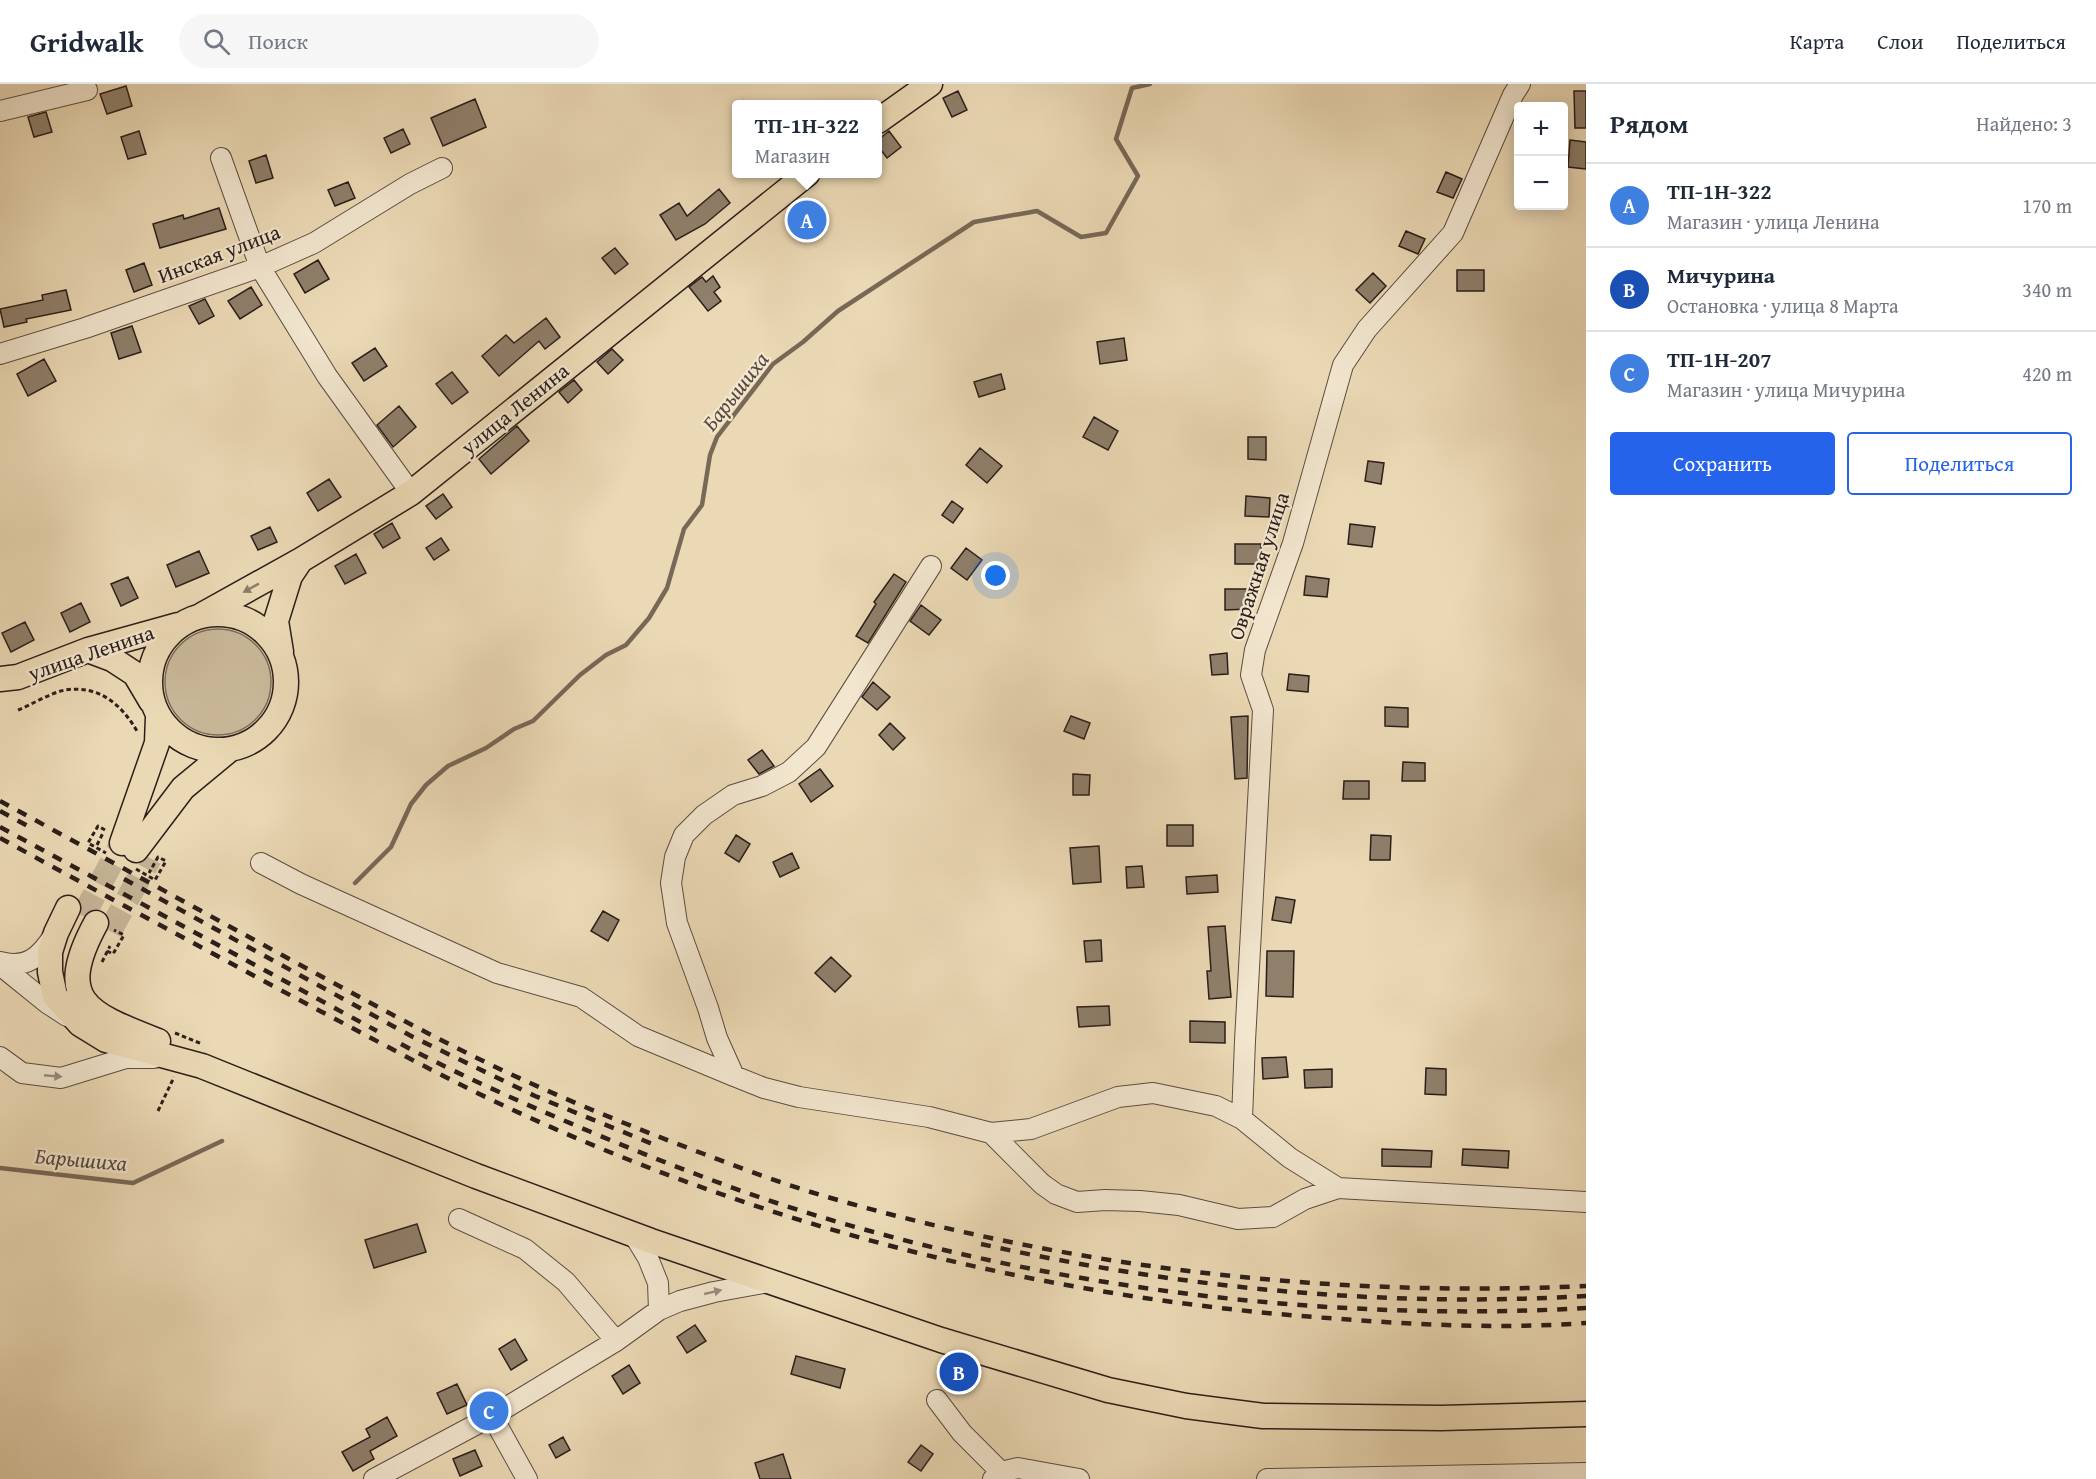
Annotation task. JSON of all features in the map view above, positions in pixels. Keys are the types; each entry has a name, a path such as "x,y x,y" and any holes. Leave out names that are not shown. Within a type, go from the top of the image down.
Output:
{"main road":[{"path":"882,118 930,84"},
{"name":"улица Ленина","path":"0,679 18,677 88,650 191,620 301,560 411,493 802,178"},
{"path":"88,650 112,658 135,674 156,711 179,739 199,748 229,750 241,747 260,737 275,721 284,701 287,678 276,621 290,576 301,560"},
{"path":"126,853 157,743 156,711 149,684 152,662 163,641 191,620 226,614 249,620 268,634 281,654"},
{"path":"126,853 183,788 229,750"},
{"path":"98,926 56,933 50,952 50,972 55,996 80,1024 106,1040 173,1059"},
{"path":"98,926 70,936 64,957 67,987 81,1011 110,1032 173,1059 634,1235 942,1340 1086,1383 1186,1407 1263,1416 1441,1418 1586,1414"},
{"path":"98,926 98,952 88,987 95,999 112,1014 135,1025 173,1059"}],"street":[{"name":"Овражная улица","path":"1242,1119 1263,710 1251,675 1255,650 1293,543 1343,365 1367,329 1453,233 1512,95 1520,84"},
{"path":"0,111 87,90"},
{"path":"221,158 260,267 327,376 411,493"},
{"name":"Инская улица","path":"1,351 85,328 260,267 314,243 410,184 442,168"},
{"path":"734,1076 717,1038 677,923 671,883 675,857 684,835 704,815 733,795 762,786 789,772 816,747 931,566"},
{"path":"261,863 301,884 497,973 581,997 638,1036 764,1088 799,1097 928,1117 991,1133 1031,1129 1118,1097 1153,1093 1216,1106 1242,1119 1290,1158 1338,1188"},
{"path":"0,963 14,966 32,960 44,950 56,933"},
{"path":"0,963 47,1003 80,1024"},
{"path":"0,1057 22,1073 61,1078 126,1058 173,1059"},
{"path":"991,1133 1042,1184 1056,1194 1077,1202 1105,1200 1179,1205 1238,1219 1274,1217 1305,1199 1338,1188 1586,1202"},
{"path":"459,1219 525,1249 566,1282 616,1341"},
{"path":"634,1235 648,1258 658,1283 659,1310"},
{"path":"374,1479 492,1416 616,1341 659,1310 680,1301 714,1292 769,1282"},
{"path":"937,1400 997,1476 1018,1468 1079,1479"},
{"path":"492,1416 527,1479"},
{"path":"1267,1479 1586,1473"}],"path":[{"path":"18,710 65,690 103,694 126,712 139,735"},
{"path":"126,853 98,826 105,830 126,853 158,857 166,861 126,853"},
{"path":"158,1111 173,1059"}],"shaded area":[{"path":"218,629 238,633 255,645 267,662 271,682 267,702 255,719 238,731 218,735 198,731 181,719 169,702 165,682 169,662 181,645 198,633"}],"building":[{"path":"126,86 132,106 107,114 100,94"},
{"path":"958,91 967,110 952,117 943,98"},
{"path":"1574,91 1586,91 1586,128 1575,128"},
{"path":"475,99 486,127 443,146 431,118"},
{"path":"46,112 52,132 34,137 28,117"},
{"path":"403,129 410,144 391,153 384,138"},
{"path":"139,131 146,154 128,159 121,137"},
{"path":"889,131 901,147 887,158 882,151 882,137"},
{"path":"1570,140 1586,142 1586,169 1568,167"},
{"path":"266,155 273,178 256,183 249,161"},
{"path":"1446,172 1462,179 1453,198 1437,192"},
{"path":"348,182 355,198 335,206 328,190"},
{"path":"719,189 730,203 705,224 676,240 660,215 679,203 687,216"},
{"path":"219,208 226,229 160,248 153,224 183,215 184,219"},
{"path":"1406,231 1425,239 1418,254 1399,246"},
{"path":"615,248 628,264 615,274 602,258"},
{"path":"318,260 329,279 305,293 294,274"},
{"path":"144,263 152,285 134,292 126,270"},
{"path":"1457,270 1484,270 1484,291 1457,291"},
{"path":"1373,273 1386,286 1370,303 1356,290"},
{"path":"713,276 720,287 714,292 721,301 708,311 689,287 702,277 706,282"},
{"path":"251,287 262,305 240,319 228,301"},
{"path":"66,290 71,310 26,319 27,322 4,327 0,309 43,300 42,295"},
{"path":"205,299 214,316 199,324 189,306"},
{"path":"546,318 560,337 545,349 539,341 499,376 482,356 506,335 514,343"},
{"path":"132,326 141,352 119,359 111,333"},
{"path":"1124,338 1127,360 1100,364 1097,342"},
{"path":"375,348 387,366 364,381 352,363"},
{"path":"612,349 623,360 608,374 597,362"},
{"path":"44,359 56,381 28,396 17,374"},
{"path":"452,372 468,392 452,404 436,384"},
{"path":"1001,374 1005,389 979,397 974,382"},
{"path":"574,380 582,390 568,403 559,392"},
{"path":"399,406 416,427 393,447 377,425"},
{"path":"1094,417 1118,431 1108,450 1083,437"},
{"path":"517,426 529,441 491,474 479,459"},
{"path":"1248,437 1266,437 1266,460 1248,459"},
{"path":"980,448 1002,466 987,483 966,465"},
{"path":"1368,461 1384,463 1381,484 1365,481"},
{"path":"329,479 341,497 318,511 307,493"},
{"path":"443,494 452,507 436,519 426,506"},
{"path":"1246,496 1270,498 1269,517 1245,516"},
{"path":"952,501 963,509 953,523 942,515"},
{"path":"392,523 400,538 383,548 374,534"},
{"path":"1350,524 1375,527 1372,547 1348,544"},
{"path":"270,527 277,542 258,550 251,536"},
{"path":"441,538 449,550 434,560 426,548"},
{"path":"1235,544 1261,544 1261,564 1235,564"},
{"path":"966,548 982,560 967,580 951,568"},
{"path":"199,551 209,573 176,587 167,565"},
{"path":"356,554 366,573 345,584 335,566"},
{"path":"894,574 906,582 868,643 856,636 876,604 874,602"},
{"path":"1306,576 1329,579 1327,597 1304,595"},
{"path":"128,577 138,598 121,606 111,584"},
{"path":"1225,589 1250,589 1250,609 1225,610"},
{"path":"81,603 90,622 70,632 61,613"},
{"path":"921,605 941,620 929,635 910,621"},
{"path":"25,622 34,640 11,652 2,633"},
{"path":"1227,653 1228,674 1212,675 1210,655"},
{"path":"1289,674 1309,676 1308,692 1287,690"},
{"path":"873,682 890,697 877,710 862,697"},
{"path":"1385,707 1408,708 1408,727 1385,726"},
{"path":"1071,716 1090,723 1084,739 1064,731"},
{"path":"1248,716 1247,778 1235,779 1231,717"},
{"path":"890,723 905,738 893,750 879,735"},
{"path":"762,750 774,766 759,774 748,760"},
{"path":"1403,762 1425,763 1425,781 1402,781"},
{"path":"820,769 833,786 811,802 799,784"},
{"path":"1073,774 1090,775 1089,795 1073,795"},
{"path":"1344,781 1369,781 1369,799 1343,799"},
{"path":"1167,825 1193,825 1193,846 1167,846"},
{"path":"736,835 750,844 739,862 725,853"},
{"path":"1371,835 1391,836 1390,860 1370,860"},
{"path":"1099,846 1101,882 1073,884 1070,848"},
{"path":"792,853 799,868 780,877 773,862"},
{"path":"1142,866 1144,887 1127,888 1126,867"},
{"path":"1217,875 1218,892 1187,894 1186,877"},
{"path":"1276,897 1295,900 1291,923 1272,920"},
{"path":"603,911 619,920 608,941 591,931"},
{"path":"1225,926 1231,997 1209,999 1207,971 1211,971 1208,927"},
{"path":"1101,940 1102,961 1086,962 1084,941"},
{"path":"1267,951 1294,951 1293,997 1266,996"},
{"path":"831,957 851,976 835,992 815,973"},
{"path":"1109,1006 1110,1025 1079,1027 1077,1007"},
{"path":"1190,1021 1225,1022 1225,1043 1190,1042"},
{"path":"1286,1057 1288,1077 1263,1079 1262,1058"},
{"path":"1426,1068 1446,1069 1446,1095 1425,1094"},
{"path":"1332,1069 1332,1087 1305,1088 1304,1070"},
{"path":"1382,1149 1432,1151 1431,1167 1382,1166"},
{"path":"1463,1149 1509,1151 1508,1168 1462,1165"},
{"path":"417,1224 426,1252 374,1268 365,1240"},
{"path":"695,1325 706,1341 687,1353 677,1337"},
{"path":"515,1339 527,1360 511,1370 499,1349"},
{"path":"796,1356 845,1369 840,1388 791,1374"},
{"path":"629,1365 640,1383 623,1394 612,1376"},
{"path":"457,1384 467,1405 447,1414 437,1393"},
{"path":"387,1417 397,1436 370,1451 374,1459 353,1471 342,1452 370,1437 366,1429"},
{"path":"563,1437 570,1450 556,1458 549,1445"},
{"path":"921,1445 933,1454 921,1471 908,1462"},
{"path":"475,1450 482,1466 460,1476 453,1459"},
{"path":"783,1454 791,1479 760,1479 755,1463"}],"waterway":[{"name":"Барышиха","path":"355,883 391,847 411,804 426,785 448,766 486,748 514,729 533,721 580,675 606,655 626,645 649,618 667,588 684,529 702,505 710,455 717,437 773,364 803,342 838,311 974,222 1037,211 1081,237 1106,233 1138,176 1116,139 1132,88 1150,84"},
{"name":"Барышиха","path":"0,1168 133,1183 222,1141"}],"tunnel":[{"path":"83,916 122,843"},
{"path":"110,931 150,858"}],"railway":[{"path":"0,801 409,1024 474,1056 621,1122 809,1191 917,1221 1011,1242 1105,1259 1201,1272 1297,1282 1393,1287 1490,1289 1586,1286"},
{"path":"0,811 35,830"},
{"path":"0,827 377,1031"},
{"path":"0,838 320,1011 498,1103 622,1157 721,1194 821,1226 923,1254 1026,1277 1130,1296 1235,1310 1433,1324 1525,1326 1586,1323"},
{"path":"124,879 413,1037 535,1096 655,1145"},
{"path":"401,1044 543,1112 708,1179 846,1224 949,1251 1054,1273 1161,1290 1268,1302 1375,1309 1482,1311 1586,1308"},
{"path":"981,1244 1131,1272 1282,1291 1434,1299 1586,1296"}],"place":[{"name":"ТП-1Н-322","path":"807,220"},
{"name":"Мичурина","path":"959,1372"},
{"name":"ТП-1Н-207","path":"489,1411"}]}
